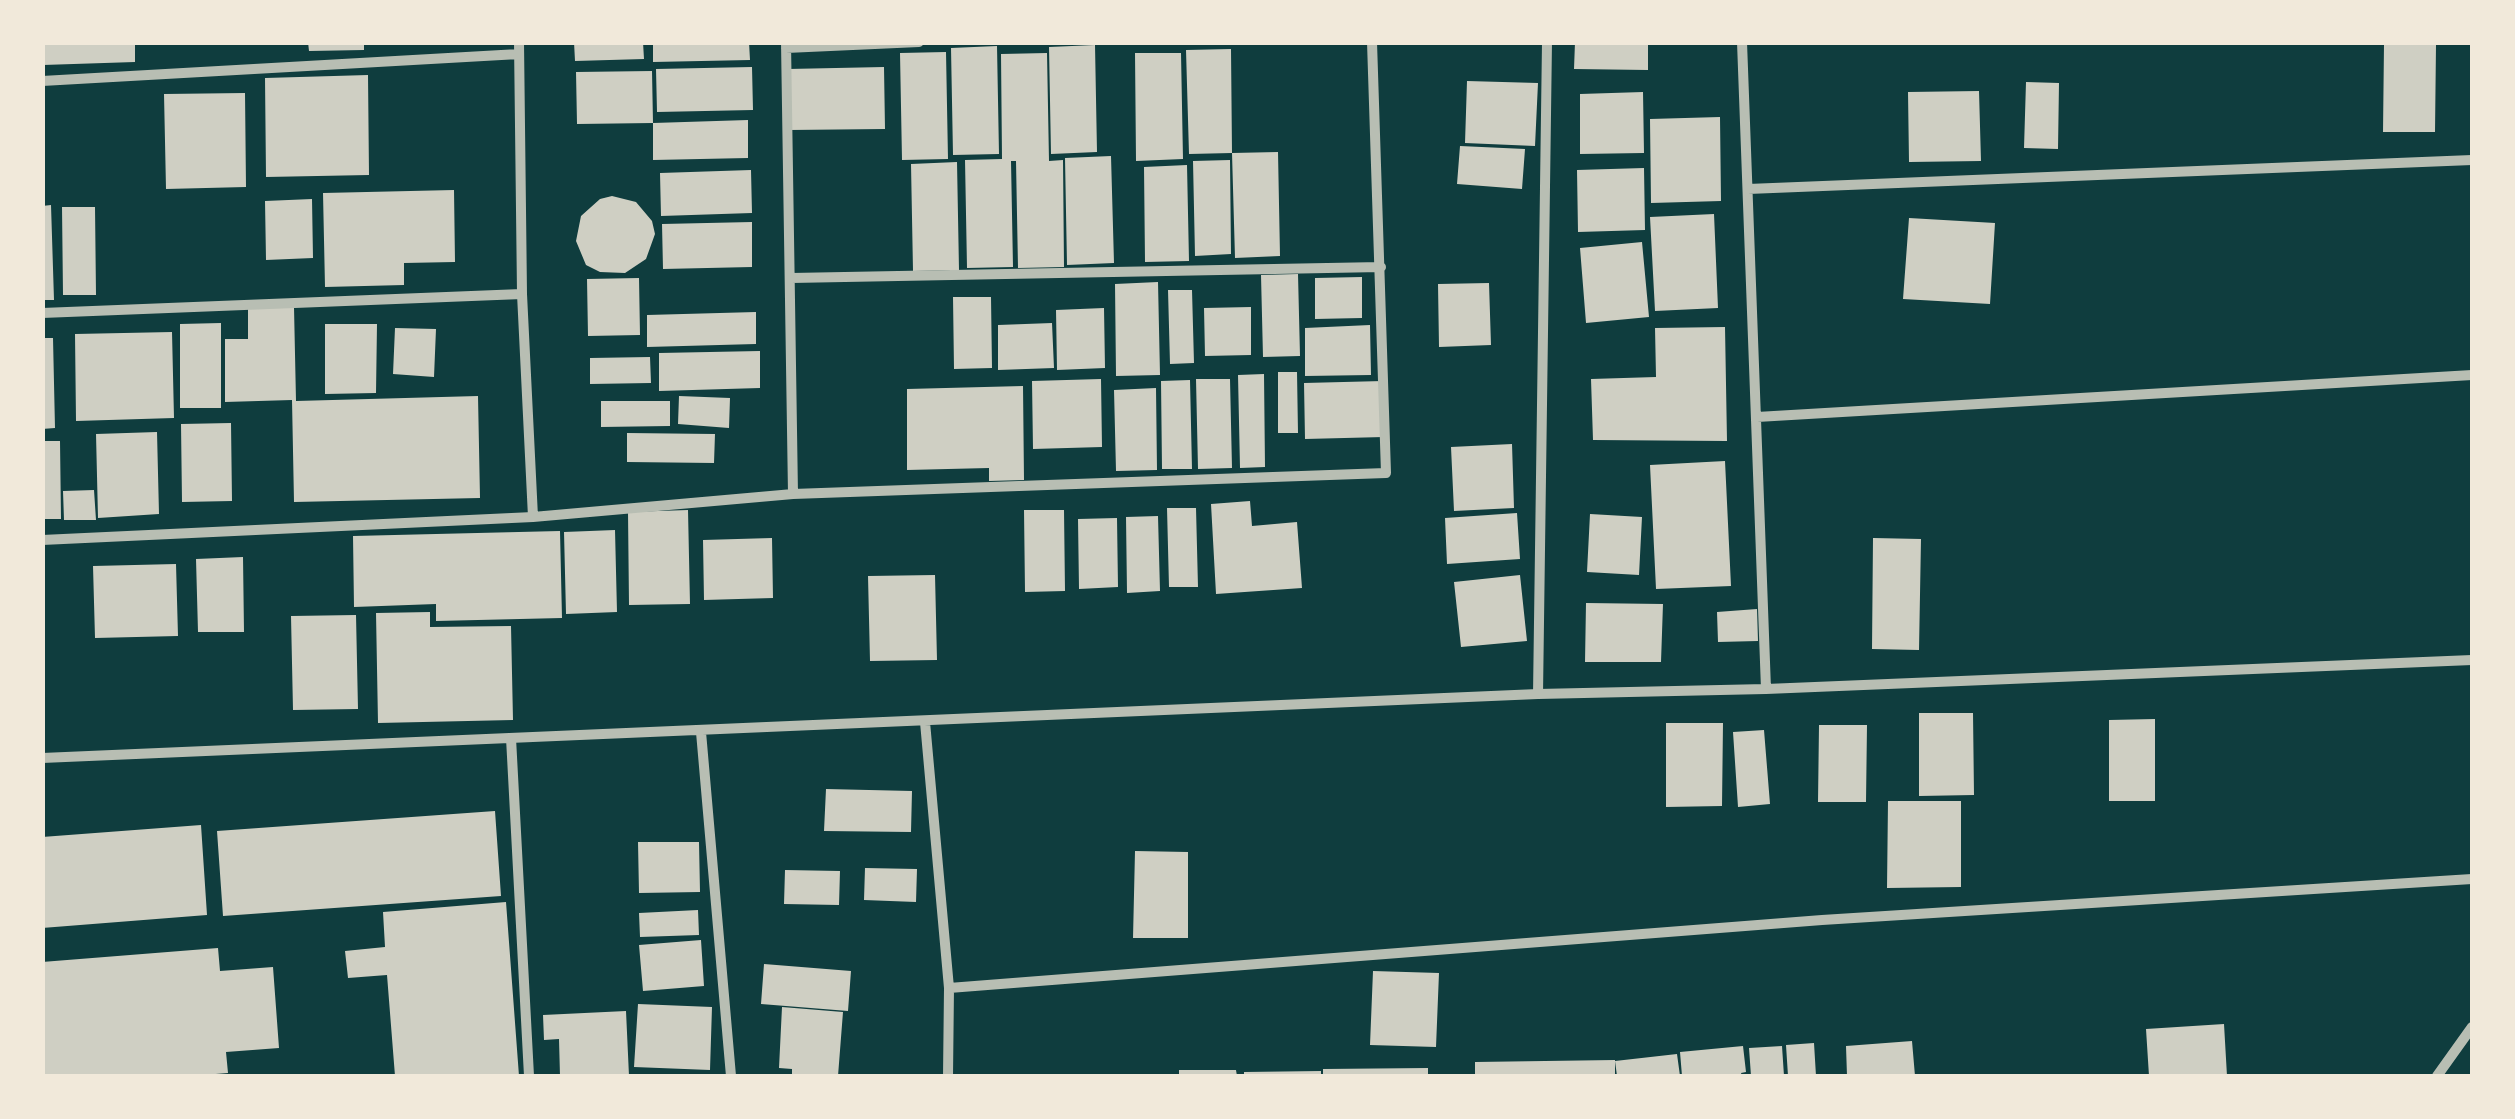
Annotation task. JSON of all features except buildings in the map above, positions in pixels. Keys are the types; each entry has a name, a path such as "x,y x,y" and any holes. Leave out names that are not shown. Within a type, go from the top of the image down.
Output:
{"street":[{"path":"793,494 786,45 920,42"},
{"path":"42,540 533,517 793,494 1386,474 1372,42"},
{"path":"1538,694 1546,42"},
{"path":"1742,42 1766,689"},
{"path":"42,81 519,48 522,294 533,517"},
{"path":"1748,188 2472,160"},
{"path":"791,278 1381,267"},
{"path":"42,313 522,294"},
{"path":"1757,417 2472,375"},
{"path":"42,758 1538,694 1766,689 2472,660"},
{"path":"925,722 949,988 948,1076"},
{"path":"702,732 731,1076"},
{"path":"511,738 529,1076"},
{"path":"949,988 1822,920 2472,879"},
{"path":"2436,1076 2472,1027"}]}
